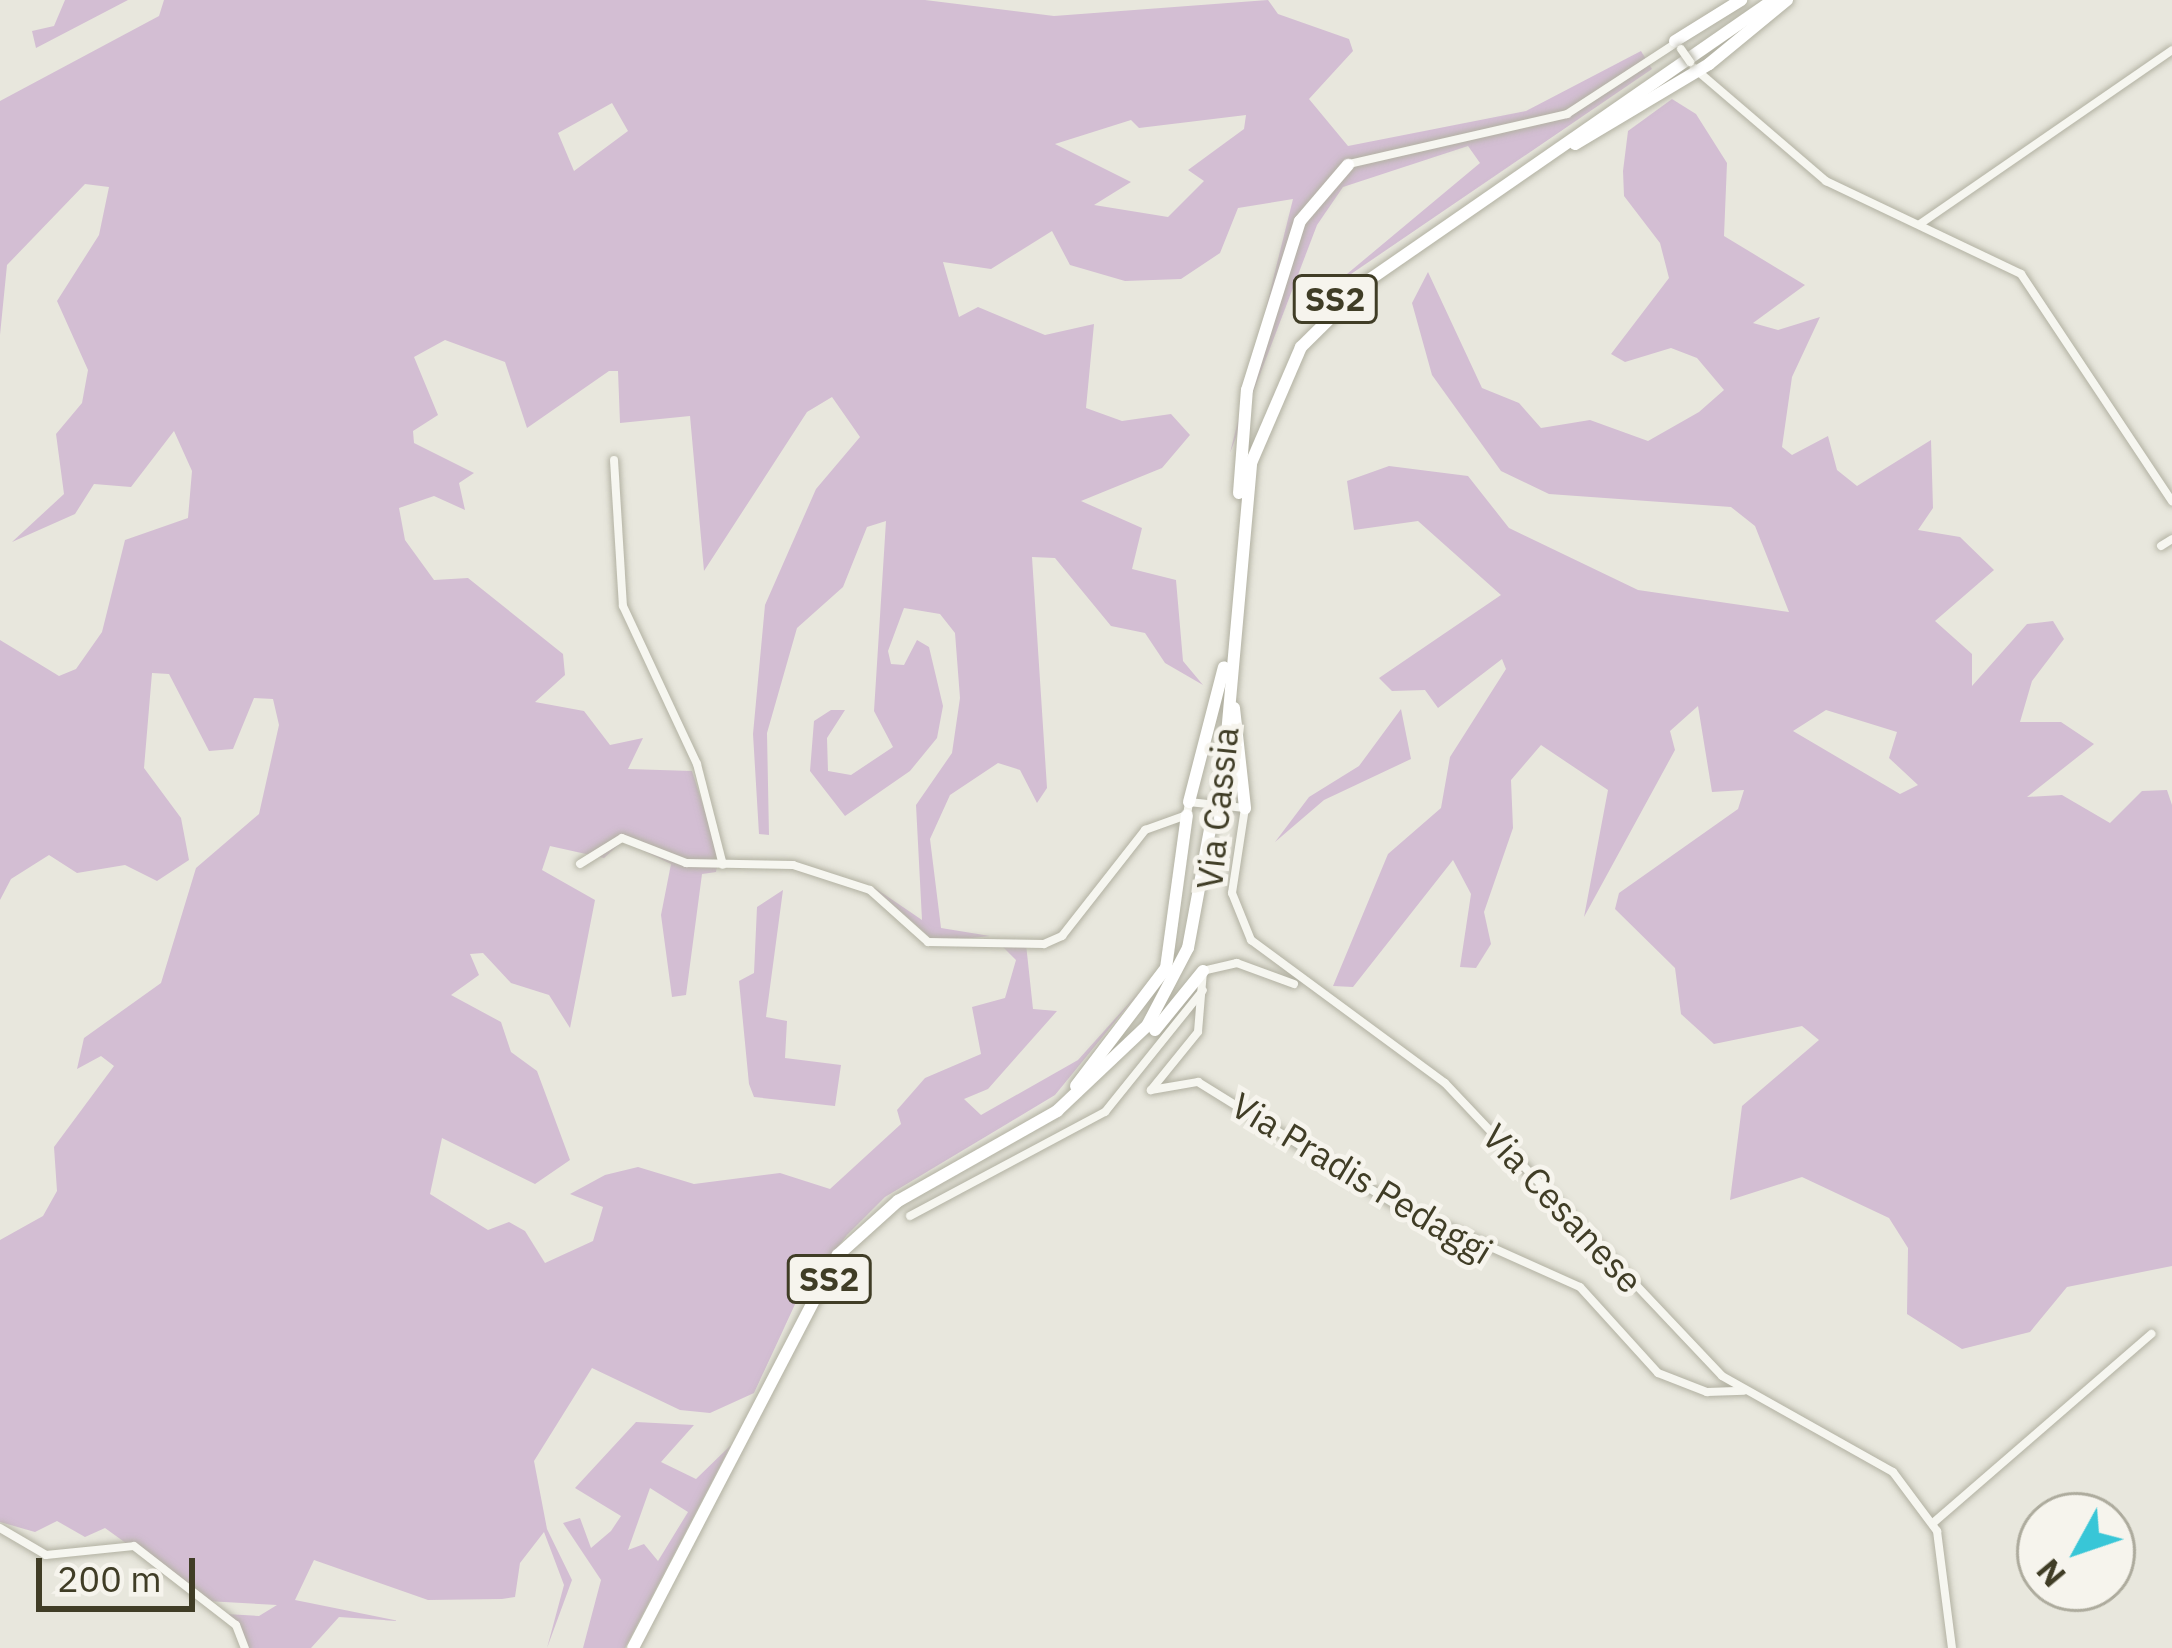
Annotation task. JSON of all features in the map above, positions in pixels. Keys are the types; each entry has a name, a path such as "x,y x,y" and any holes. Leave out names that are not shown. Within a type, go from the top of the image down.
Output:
{"highway":[{"path":"1678,45 1741,0"},
{"name":"Via Cassia","path":"637,1648 836,1269 902,1207 1088,1096 1155,1030 1200,934 1216,819 1239,494 1267,392 1335,298 1761,0"},
{"name":"Via Cassia","path":"1218,790 1251,463 1292,360 1354,292 1772,0"},
{"path":"1548,157 1693,67 1786,0"},
{"path":"1239,494 1247,390 1293,242 1316,190 1348,165"},
{"path":"1232,650 1245,808"},
{"path":"1034,1124 1108,1055 1160,981 1181,913 1188,808 1224,668"},
{"name":"Via Cassia","path":"637,1648 817,1282 898,1201 1034,1124 1114,1062 1167,994 1198,917 1216,819"},
{"path":"1155,1030 1203,971"}],"street":[{"path":"1348,165 1567,114 1678,45 1693,67 1819,176 2027,281 2172,501"},
{"path":"1920,224 2172,50"},
{"path":"614,460 623,606 697,764 722,865"},
{"path":"2161,546 2172,539"},
{"path":"580,864 622,838 722,865 793,865 862,886 928,942 1048,943 1139,835 1188,808 1245,808"},
{"name":"Via Cesanese","path":"1245,808 1236,914 1300,986 1445,1083 1744,1391 1876,1458 1934,1523"},
{"path":"1203,971 1246,965 1300,986"},
{"name":"Via Pradis Pedaggi","path":"1203,971 1198,1032 1152,1079 1153,1093 1198,1082 1395,1204 1580,1287 1658,1373 1707,1392 1744,1391"},
{"path":"910,1216 1105,1112 1204,988"},
{"path":"1952,1648 1934,1523 2151,1334"},
{"path":"0,1528 46,1555 134,1546 236,1625 244,1648"}],"shaded area":[{"path":"65,0 128,0 36,48 32,31 54,26"},
{"path":"164,0 925,0 1054,16 1268,0 1278,14 1349,39 1353,51 1309,99 1348,146 1526,111 1641,51 1652,69 1329,289 1480,163 1468,146 1343,187 1317,225 1230,453 1293,199 1238,208 1220,253 1181,279 1125,281 1070,265 1052,231 991,269 943,262 959,317 978,307 1045,335 1094,324 1086,408 1122,421 1171,414 1190,435 1162,468 1081,501 1142,528 1132,569 1176,580 1183,661 1203,685 1165,663 1145,633 1111,626 1055,558 1032,557 1047,788 1037,803 1020,770 998,763 950,795 930,839 941,928 990,936 935,942 872,886 922,920 916,805 952,753 960,698 955,633 940,614 904,608 888,651 891,664 904,665 917,640 929,647 943,706 937,738 910,771 845,816 810,771 814,721 831,710 845,710 827,738 828,771 851,775 893,747 874,711 886,521 867,527 843,587 797,628 767,733 769,835 759,834 753,734 765,605 816,489 860,437 832,397 807,412 704,571 690,416 620,423 618,371 609,371 527,428 505,362 445,340 414,357 438,415 413,431 414,443 474,473 459,483 465,510 434,496 399,508 405,540 434,580 468,578 563,654 565,675 535,702 584,711 610,745 643,738 628,769 692,771 719,855 716,872 702,874 686,995 672,997 661,915 671,864 623,841 604,858 550,846 542,870 595,900 570,1028 549,995 511,983 483,953 470,954 479,975 451,995 501,1022 511,1052 537,1071 570,1160 535,1184 442,1138 430,1194 488,1230 509,1222 525,1231 545,1263 593,1241 603,1207 570,1194 605,1175 638,1167 694,1184 780,1173 830,1189 901,1124 897,1110 925,1078 981,1054 972,1007 1005,998 1016,960 1001,945 1026,944 1033,1009 1057,1011 988,1089 964,1099 981,1115 1078,1060 1140,991 1055,1095 885,1197 847,1235 797,1300 754,1393 710,1413 680,1410 592,1368 534,1461 547,1529 572,1580 547,1648 564,1585 544,1532 520,1563 515,1597 502,1599 428,1600 314,1560 295,1600 399,1621 339,1617 311,1648 249,1648 226,1614 259,1616 277,1605 206,1601 105,1528 85,1537 57,1521 35,1532 0,1522 0,1240 43,1216 57,1191 54,1147 114,1066 101,1056 77,1069 84,1038 161,983 196,868 259,814 279,725 273,699 254,698 233,749 209,751 169,674 152,673 144,768 181,818 189,860 157,881 125,865 77,873 49,855 11,879 0,900 0,640 59,676 76,669 102,632 125,540 188,518 192,471 174,431 131,487 94,484 75,514 12,542 64,494 56,434 82,403 88,370 57,301 99,235 109,187 85,184 7,265 0,335 0,101 159,16","holes":["612,103 628,131 574,171 558,133","1246,115 1244,129 1188,170 1204,181 1168,217 1094,205 1131,182 1055,144 1131,120 1139,128"]},
{"path":"1672,99 1696,114 1727,163 1724,236 1805,285 1753,323 1778,330 1820,317 1792,377 1782,447 1792,455 1828,436 1837,470 1857,486 1931,440 1933,508 1918,530 1960,537 1994,570 1935,621 1972,654 1972,686 2027,624 2053,621 2064,639 2032,681 2020,722 2061,722 2094,744 2027,797 2062,795 2110,823 2142,791 2167,790 2172,805 2172,1266 2067,1287 2030,1332 1962,1349 1907,1314 1908,1248 1889,1218 1802,1177 1730,1200 1742,1106 1819,1040 1802,1026 1714,1044 1681,1014 1675,968 1615,909 1619,893 1738,809 1744,790 1712,792 1698,706 1670,731 1675,750 1584,917 1608,790 1541,745 1511,780 1513,828 1484,912 1491,944 1476,968 1460,967 1471,894 1453,860 1353,987 1333,986 1388,854 1441,808 1450,757 1506,669 1502,659 1438,708 1425,690 1392,691 1379,678 1501,595 1418,521 1354,530 1347,481 1389,466 1468,476 1509,528 1638,590 1789,612 1755,526 1731,507 1549,494 1501,471 1432,375 1412,303 1428,272 1482,388 1519,403 1541,428 1590,420 1648,441 1699,412 1724,390 1697,358 1671,348 1625,362 1611,354 1669,278 1660,243 1624,196 1628,131","holes":["1826,710 1897,732 1889,758 1918,785 1900,794 1793,731"]},
{"path":"1401,709 1411,759 1324,800 1275,842 1309,797 1359,766"},
{"path":"783,890 766,1017 787,1021 785,1058 841,1065 835,1106 754,1097 749,1084 739,981 754,973 757,907"},
{"path":"636,1422 694,1425 661,1462 696,1479 731,1445 625,1648 583,1648 601,1580 563,1523 580,1518 591,1548 621,1516 575,1488","holes":["650,1488 688,1512 658,1561 644,1544 628,1550"]}]}
